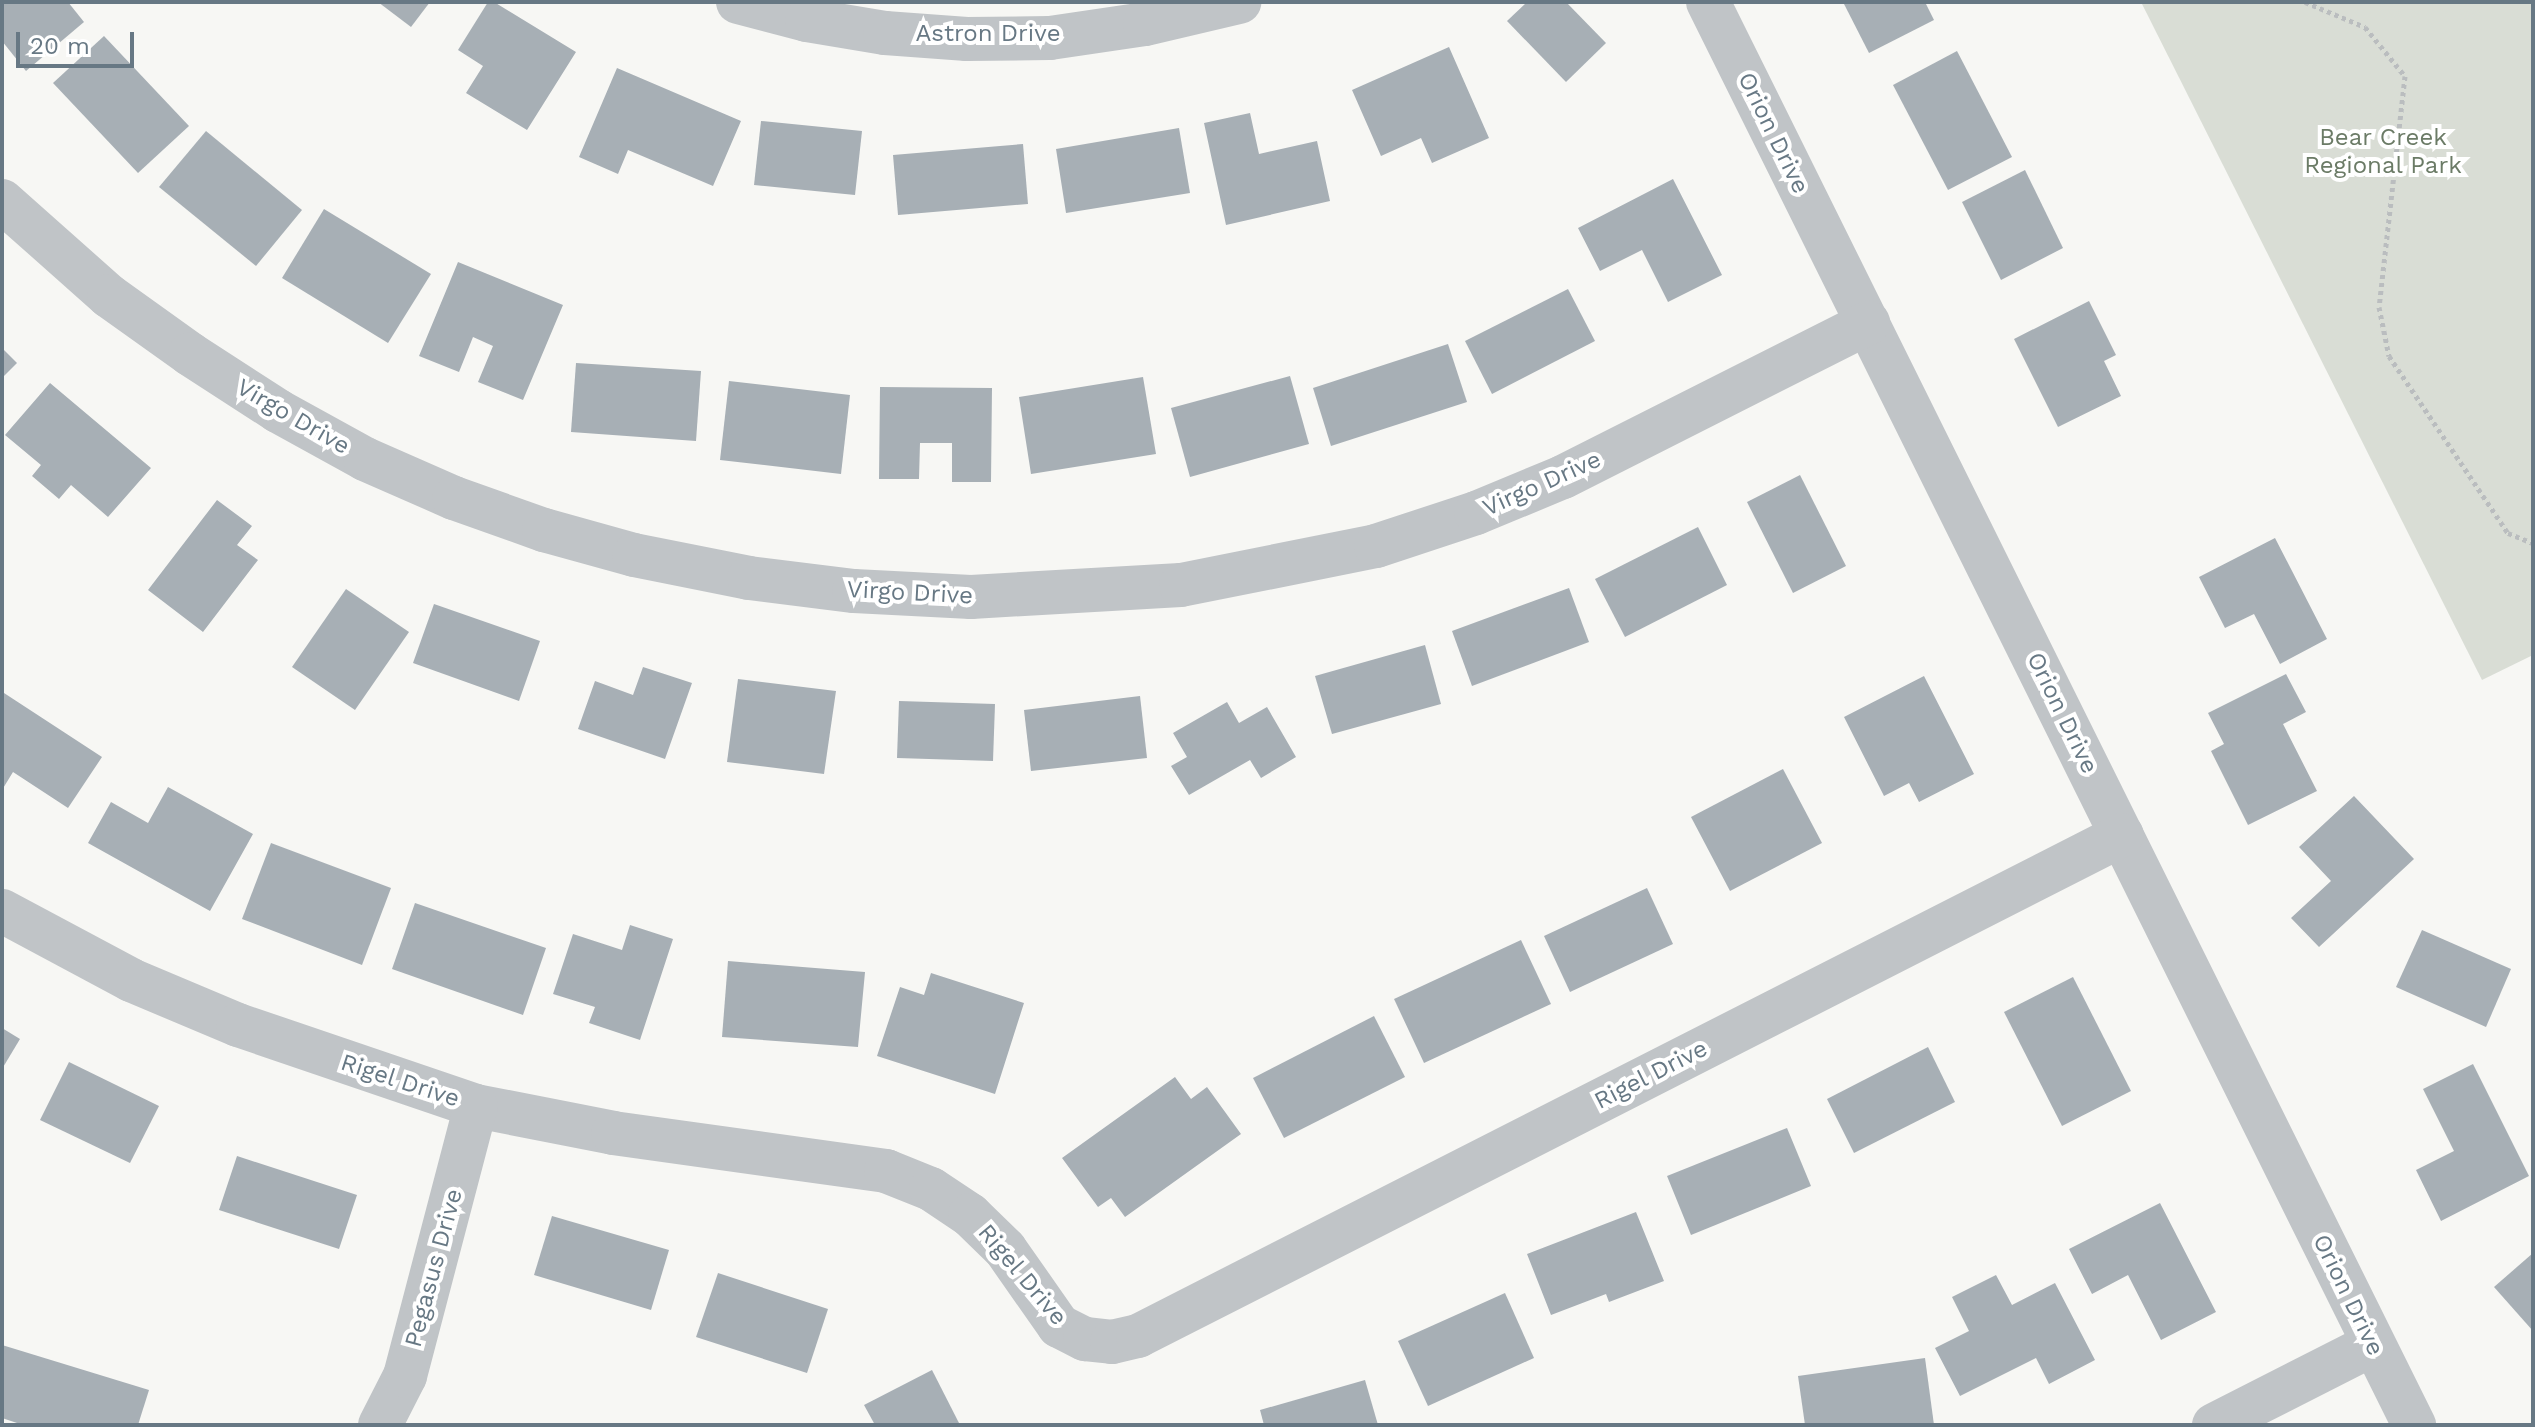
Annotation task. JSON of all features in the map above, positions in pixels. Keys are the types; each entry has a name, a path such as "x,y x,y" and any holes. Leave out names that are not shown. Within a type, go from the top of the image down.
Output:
{"street":[{"name":"Astron Drive","path":"738,2 822,23 967,39 1050,38 1145,24 1239,2"},
{"name":"Orion Drive","path":"1708,2 2414,1425"},
{"name":"Virgo Drive","path":"2,201 109,296 167,338 278,411 365,459 454,498 544,530 634,555 749,578 854,591 971,597 1070,594 1181,585 1376,546 1476,513 1563,477 1868,323"},
{"name":"Rigel Drive","path":"2,911 131,980 238,1025 476,1106 613,1133 886,1171 931,1189 970,1215 1005,1249 1059,1326 1085,1339 1112,1342 1138,1336 2122,835"},
{"name":"Pegasus Drive","path":"380,1425 405,1376 476,1106"},
{"path":"2214,1425 2372,1345"}],"path":[{"path":"2305,2 2365,27 2405,76 2379,307 2389,356 2508,533 2533,543"}],"green space":[{"name":"Bear Creek Regional Park","path":"2141,2 2533,2 2533,655 2482,680"}],"building":[{"path":"2,2 68,2 84,22 26,71 2,41"},
{"path":"378,2 430,2 411,27"},
{"path":"488,2 494,2 576,52 527,130 466,93 483,66 458,50"},
{"path":"1527,2 1566,2 1606,43 1566,82 1507,21"},
{"path":"1843,2 1925,2 1934,20 1869,53"},
{"path":"104,36 189,126 138,173 53,83"},
{"path":"1449,47 1489,138 1432,163 1421,138 1381,156 1352,90"},
{"path":"1957,51 2012,157 1948,190 1893,85"},
{"path":"617,68 741,121 713,186 628,150 618,174 579,157"},
{"path":"1250,113 1259,154 1317,141 1330,201 1226,225 1204,123"},
{"path":"761,121 862,131 855,195 754,185"},
{"path":"1179,128 1190,193 1066,213 1056,149"},
{"path":"206,131 302,210 256,266 159,187"},
{"path":"1023,144 1028,204 898,215 893,155"},
{"path":"2025,170 2063,248 2001,280 1962,202"},
{"path":"1673,179 1722,275 1668,302 1642,250 1600,271 1578,228"},
{"path":"324,209 431,274 388,343 282,278"},
{"path":"458,262 563,305 523,400 478,382 493,346 473,337 459,372 419,356"},
{"path":"1568,289 1595,341 1492,394 1465,341"},
{"path":"2089,301 2116,355 2104,361 2121,396 2058,427 2014,339"},
{"path":"1448,344 1467,402 1331,446 1313,388"},
{"path":"2,348 17,363 2,378"},
{"path":"576,363 701,371 696,441 571,432"},
{"path":"1290,376 1309,444 1190,477 1171,408"},
{"path":"1143,377 1156,454 1031,474 1019,397"},
{"path":"729,381 850,395 841,474 720,460"},
{"path":"50,383 151,468 108,517 71,485 59,499 32,476 41,465 5,435"},
{"path":"880,387 992,388 991,482 952,482 952,443 920,443 919,479 879,479"},
{"path":"1800,475 1846,566 1793,593 1747,502"},
{"path":"217,500 252,526 237,545 258,560 203,632 148,590"},
{"path":"1698,527 1727,585 1625,637 1595,579"},
{"path":"2275,538 2327,639 2280,664 2254,614 2225,628 2199,577"},
{"path":"1569,588 1589,642 1472,686 1452,631"},
{"path":"346,589 409,632 355,710 292,667"},
{"path":"434,604 540,641 519,701 413,663"},
{"path":"1425,645 1441,704 1332,734 1315,676"},
{"path":"643,667 692,683 665,759 578,729 595,681 633,695"},
{"path":"2286,674 2306,712 2283,724 2317,791 2248,825 2211,751 2224,744 2208,713"},
{"path":"1924,676 1974,774 1919,802 1909,783 1884,796 1844,717"},
{"path":"738,679 836,691 824,774 727,762"},
{"path":"4,693 102,757 68,808 13,772 2,790"},
{"path":"1140,696 1147,758 1031,771 1024,710"},
{"path":"899,701 995,704 993,761 897,758"},
{"path":"1227,702 1239,723 1267,707 1296,757 1261,778 1250,760 1189,795 1171,766 1187,757 1173,733"},
{"path":"1783,769 1822,843 1730,891 1691,817"},
{"path":"168,787 253,834 210,911 88,843 111,802 148,823"},
{"path":"2354,796 2414,859 2319,947 2291,918 2331,881 2299,847"},
{"path":"271,843 391,888 362,965 242,919"},
{"path":"1647,888 1673,944 1570,992 1544,936"},
{"path":"415,903 546,948 523,1015 392,969"},
{"path":"630,925 673,939 640,1040 589,1023 595,1007 553,994 573,934 622,950"},
{"path":"2422,930 2511,969 2486,1027 2396,987"},
{"path":"1521,940 1551,1004 1424,1063 1394,999"},
{"path":"728,961 865,972 858,1047 722,1037"},
{"path":"931,973 1024,1003 995,1094 877,1056 900,987 924,995"},
{"path":"2073,977 2131,1091 2062,1126 2004,1012"},
{"path":"1374,1016 1405,1077 1284,1138 1253,1078"},
{"path":"2,1028 20,1039 2,1069"},
{"path":"1928,1047 1955,1102 1854,1153 1827,1099"},
{"path":"69,1062 159,1106 130,1163 40,1120"},
{"path":"2473,1064 2529,1176 2441,1221 2416,1170 2454,1151 2423,1089"},
{"path":"1175,1077 1191,1099 1207,1087 1241,1134 1125,1217 1111,1198 1098,1207 1062,1158"},
{"path":"1787,1128 1811,1186 1691,1235 1667,1176"},
{"path":"237,1156 357,1195 339,1249 219,1210"},
{"path":"2160,1203 2216,1312 2161,1340 2128,1275 2092,1294 2069,1249"},
{"path":"1636,1212 1664,1281 1609,1302 1606,1294 1551,1315 1527,1254"},
{"path":"552,1216 669,1250 651,1310 534,1275"},
{"path":"2533,1253 2533,1331 2494,1287"},
{"path":"718,1273 828,1309 807,1373 696,1337"},
{"path":"1996,1275 2012,1305 2055,1283 2095,1360 2049,1384 2036,1358 1960,1396 1935,1348 1969,1331 1952,1297"},
{"path":"1505,1293 1534,1358 1428,1406 1398,1341"},
{"path":"2,1345 149,1390 138,1425 23,1425 2,1418"},
{"path":"1925,1358 1934,1425 1805,1425 1798,1376"},
{"path":"932,1370 960,1425 875,1425 864,1405"},
{"path":"1365,1380 1378,1425 1264,1425 1260,1410"}]}
